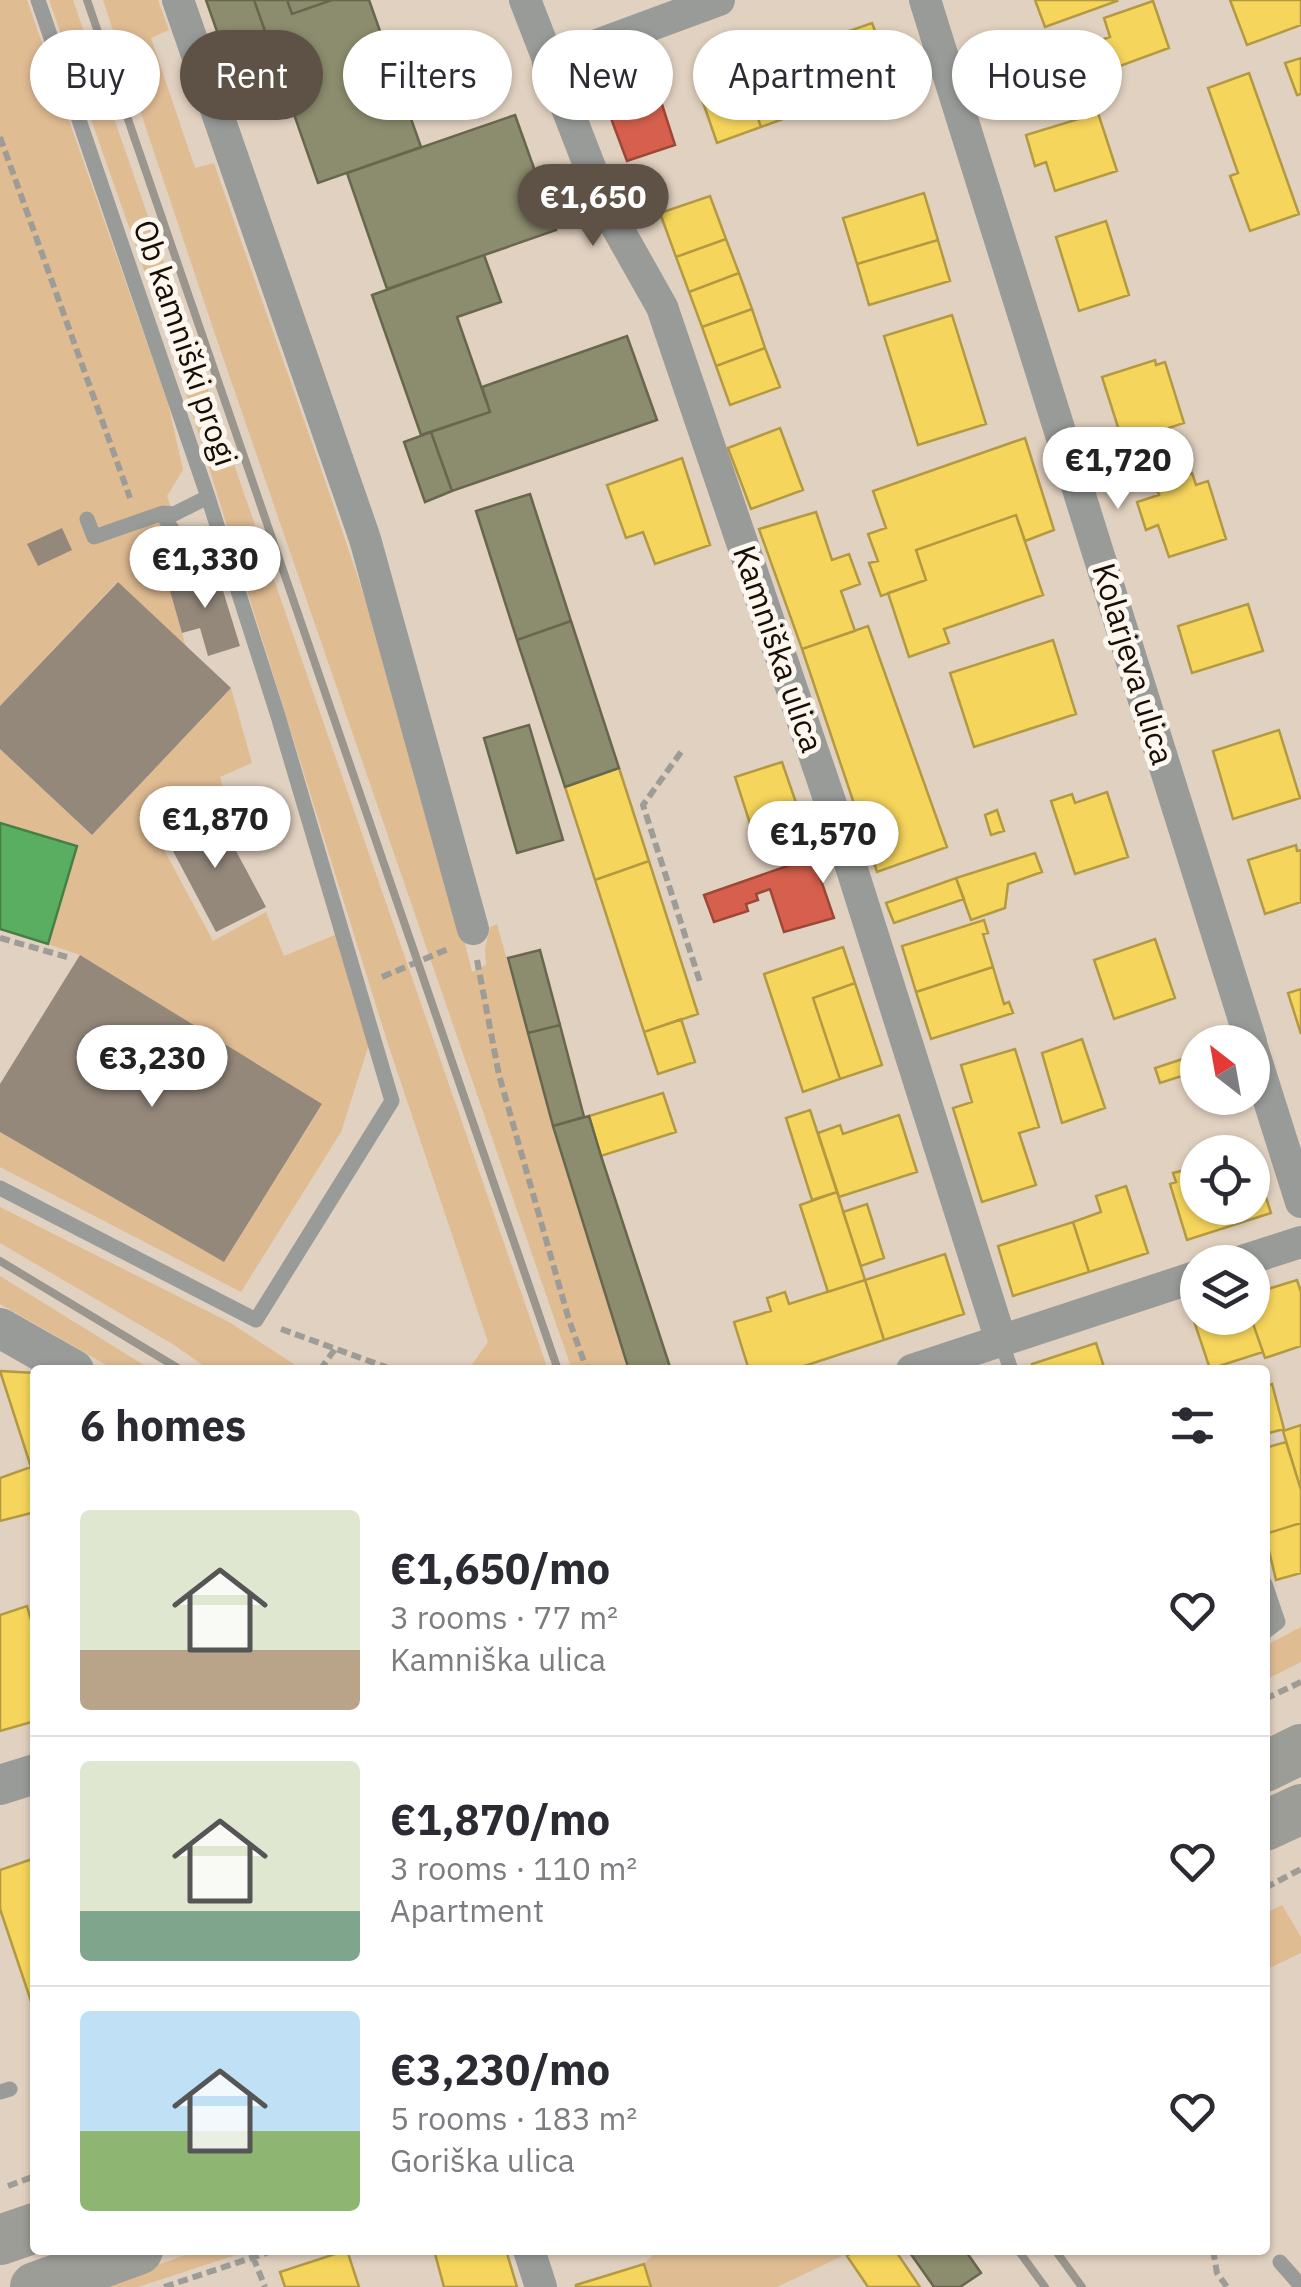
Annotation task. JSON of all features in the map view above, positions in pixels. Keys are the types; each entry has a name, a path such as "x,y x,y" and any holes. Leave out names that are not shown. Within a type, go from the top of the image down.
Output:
{"main road":[{"path":"1270,1764 1301,1749"},
{"path":"1270,1824 1301,1809"},
{"path":"0,2240 30,2230"},
{"path":"34,2287 124,2255"}],"street":[{"path":"178,0 365,539 472,929"},
{"name":"Kamniška ulica","path":"525,0 536,30"},
{"path":"636,30 719,0"},
{"name":"Kolarjeva ulica","path":"925,0 1246,1025"},
{"name":"Kamniška ulica","path":"571,120 605,206 662,307 838,825 1006,1355"},
{"name":"Kolarjeva ulica","path":"1270,1103 1301,1202"},
{"path":"1270,1252 1301,1242"},
{"path":"943,1365 1006,1355 1180,1283"},
{"path":"0,1328 65,1365"},
{"path":"0,1785 30,1776"},
{"path":"530,2255 540,2287"}],"lane":[{"name":"Ob kamniški progi","path":"38,0 208,497 278,716 392,1101 256,1320"},
{"path":"87,519 94,537 163,512 174,514 208,497"},
{"path":"163,512 169,529 192,556 196,570"},
{"path":"0,1188 256,1320"},
{"path":"1270,1599 1278,1622 1270,1628"},
{"path":"1280,2262 1301,2286"}],"path":[{"path":"0,137 138,522"},
{"path":"681,752 643,806 700,986"},
{"path":"361,996 388,973 440,955 472,929"},
{"path":"472,929 499,1074 585,1365"},
{"path":"0,938 67,957"},
{"path":"256,1320 380,1365"},
{"path":"324,1365 335,1349"},
{"path":"1270,1697 1301,1682"},
{"path":"1270,1886 1301,1870"},
{"path":"0,2189 30,2178"},
{"path":"163,2287 259,2255"},
{"path":"1214,2255 1217,2273 1226,2287"},
{"path":"253,2257 266,2287"}],"shaded area":[{"path":"0,0 27,0 37,30 30,30 30,120 69,120 168,403 183,470 167,496 177,523 220,561 216,568 168,584 186,647 117,582 0,706"},
{"path":"49,0 73,0 83,30 60,30"},
{"path":"103,0 158,0 169,30 160,34 160,30 113,30"},
{"path":"160,65 195,168 214,163 319,464 418,767 472,972 486,965 490,927 497,924 553,1126 627,1365 570,1365 143,120 160,120"},
{"path":"91,120 115,120 546,1365 472,1365 488,1342 387,1041 174,355"},
{"path":"231,688 252,763 220,777 225,795 155,833 213,941 266,912 284,956 337,934 371,1038 341,1132 241,1292 0,1167 0,1132 224,1262 322,1105 80,955 48,944 0,823 0,749 92,835"},
{"path":"0,1207 229,1322 295,1365 203,1365 0,1243"},
{"path":"0,1276 144,1365 106,1365 0,1304"},
{"path":"1301,1627 1301,1662 1270,1678 1270,1643"},
{"path":"1282,1905 1301,1937 1301,1953 1270,1968 1270,1911"},
{"path":"186,2255 236,2255 138,2287 95,2287"},
{"path":"652,2255 844,2255 777,2287 651,2287 644,2264"}],"building: Homes":[{"path":"1035,0 1116,0 1117,1 1045,27"},
{"path":"1230,0 1301,0 1301,25 1247,45"},
{"path":"1153,1 1169,48 1122,65 1122,30 1108,30 1104,18"},
{"path":"872,23 875,30 852,30"},
{"path":"1301,58 1301,94 1297,95 1285,63"},
{"path":"1249,73 1299,214 1250,231 1230,176 1238,173 1208,88"},
{"path":"709,120 759,120 761,127 717,143"},
{"path":"759,120 780,120 761,127"},
{"path":"1075,120 1100,120 1117,171 1055,191 1046,162 1035,166 1026,135"},
{"path":"924,193 938,240 857,264 843,218"},
{"path":"710,196 726,239 676,257 660,213"},
{"path":"1106,221 1129,295 1079,311 1056,237"},
{"path":"726,239 739,273 689,292 676,257"},
{"path":"938,240 950,281 869,305 857,264"},
{"path":"739,273 752,309 702,327 689,292"},
{"path":"752,309 765,348 716,366 702,327"},
{"path":"952,315 986,424 918,445 884,336"},
{"path":"765,348 780,387 730,405 716,366"},
{"path":"1155,360 1156,365 1165,362 1184,423 1123,443 1102,377"},
{"path":"780,428 803,490 751,509 728,448"},
{"path":"1025,438 1054,530 1025,541 1016,515 916,550 926,580 881,596 869,563 878,561 868,534 886,528 873,491"},
{"path":"682,458 710,545 655,564 643,532 626,538 607,485"},
{"path":"1192,473 1196,485 1208,481 1226,539 1169,557 1158,525 1146,530 1137,502 1159,495 1155,485"},
{"path":"816,512 832,560 849,554 860,584 841,591 855,631 802,649 759,529"},
{"path":"1016,515 1043,595 944,629 949,643 909,657 888,593 926,580 916,550"},
{"path":"1248,604 1263,651 1192,673 1178,626"},
{"path":"868,626 947,847 877,872 802,649"},
{"path":"1053,640 1076,714 974,747 950,673"},
{"path":"1279,730 1300,798 1233,819 1213,751"},
{"path":"782,762 803,823 755,839 735,777"},
{"path":"619,768 649,861 595,880 565,787"},
{"path":"1107,792 1128,857 1075,874 1051,801 1072,794 1075,803"},
{"path":"997,810 1004,831 991,835 985,815"},
{"path":"1296,845 1297,851 1301,850 1301,902 1265,914 1248,860"},
{"path":"1035,853 1042,872 1008,884 1005,908 971,920 956,878"},
{"path":"649,861 698,1014 644,1032 595,880"},
{"path":"956,878 964,899 894,923 886,903"},
{"path":"984,920 988,933 983,934 993,967 916,992 902,946"},
{"path":"1155,939 1175,998 1114,1019 1094,960"},
{"path":"843,947 855,983 813,998 840,1079 803,1092 764,974"},
{"path":"993,967 1004,1004 1009,1002 1013,1013 931,1039 916,992"},
{"path":"855,983 882,1065 840,1079 813,998"},
{"path":"1301,989 1301,1034 1288,993"},
{"path":"681,1019 695,1062 658,1074 644,1032"},
{"path":"1082,1039 1105,1108 1062,1123 1042,1053"},
{"path":"1015,1049 1039,1127 1019,1133 1036,1185 982,1202 953,1108 972,1102 961,1065"},
{"path":"1180,1060 1180,1077 1160,1083 1155,1068"},
{"path":"663,1093 676,1132 601,1156 589,1116"},
{"path":"810,1110 837,1192 812,1200 786,1118"},
{"path":"899,1115 917,1172 839,1197 818,1133 840,1125 843,1134"},
{"path":"1180,1171 1180,1217 1170,1184 1176,1182 1173,1173"},
{"path":"1126,1186 1148,1253 1089,1272 1073,1222 1101,1212 1096,1196"},
{"path":"837,1192 865,1280 828,1292 800,1205"},
{"path":"867,1204 884,1258 861,1266 843,1212"},
{"path":"1073,1222 1089,1272 1013,1296 998,1246"},
{"path":"1182,1225 1234,1225 1187,1240"},
{"path":"945,1254 964,1314 884,1340 865,1280"},
{"path":"865,1280 884,1340 807,1365 747,1365 734,1322 771,1311 767,1298 785,1292 789,1304"},
{"path":"1297,1280 1301,1292 1301,1346 1265,1358 1257,1335 1270,1335 1270,1288"},
{"path":"1199,1335 1257,1335 1263,1352 1222,1365 1209,1365"},
{"path":"1096,1343 1103,1365 1032,1365"},
{"path":"0,1371 30,1373 30,1464"},
{"path":"1270,1385 1284,1429 1270,1433"},
{"path":"1301,1425 1301,1490 1283,1431"},
{"path":"1286,1442 1301,1490 1301,1523 1270,1532 1270,1447"},
{"path":"30,1467 30,1513 0,1521 0,1478"},
{"path":"1301,1523 1301,1573 1276,1580 1270,1532"},
{"path":"27,1606 30,1616 30,1722 0,1731 0,1615"},
{"path":"30,1860 30,1998 0,1909 0,1870"},
{"path":"332,2255 349,2255 359,2287 285,2287 280,2272"},
{"path":"435,2255 507,2255 517,2287 444,2287"},
{"path":"898,2255 920,2287 868,2287 847,2256"},
{"path":"644,2264 651,2287 576,2287 576,2285"}],"building: Shops":[{"path":"612,120 667,120 675,145 627,161"},
{"path":"813,857 834,918 784,932 770,889 756,894 758,900 746,904 748,911 714,922 704,895"}],"building: Public":[{"path":"0,823 77,846 48,944 0,929"}],"building: Industry":[{"path":"206,0 254,0 265,30 217,30"},
{"path":"254,0 287,0 292,14 332,0 369,0 380,30 343,30 343,120 411,120 421,147 318,183 296,120 323,120 323,30 264,30"},
{"path":"287,0 332,0 292,14"},
{"path":"515,115 556,230 387,289 347,173 501,120 512,120"},
{"path":"484,255 501,302 457,317 490,412 421,435 372,295"},
{"path":"627,336 657,420 452,491 431,432 490,412 482,387"},
{"path":"431,432 452,491 425,502 404,442"},
{"path":"530,494 571,621 517,640 476,511"},
{"path":"571,621 619,768 565,787 517,640"},
{"path":"529,725 563,840 517,853 484,738"},
{"path":"540,950 560,1025 528,1033 508,958"},
{"path":"560,1025 584,1117 553,1126 528,1033"},
{"path":"589,1116 669,1365 627,1365 553,1126"},
{"path":"912,2255 968,2255 981,2273 960,2287 934,2287"}],"building: Other":[{"path":"62,528 72,550 38,566 27,544"},
{"path":"216,568 240,646 208,656 200,628 182,633 168,584"},
{"path":"118,582 231,688 92,835 0,749 0,706"},
{"path":"214,810 266,907 216,932 165,836"},
{"path":"80,955 322,1104 224,1262 0,1132 0,1084"}],"railway":[{"path":"87,0 556,1365"},
{"path":"0,1261 173,1365"},
{"path":"1022,2255 1045,2287"},
{"path":"1059,2255 1082,2287"}]}
